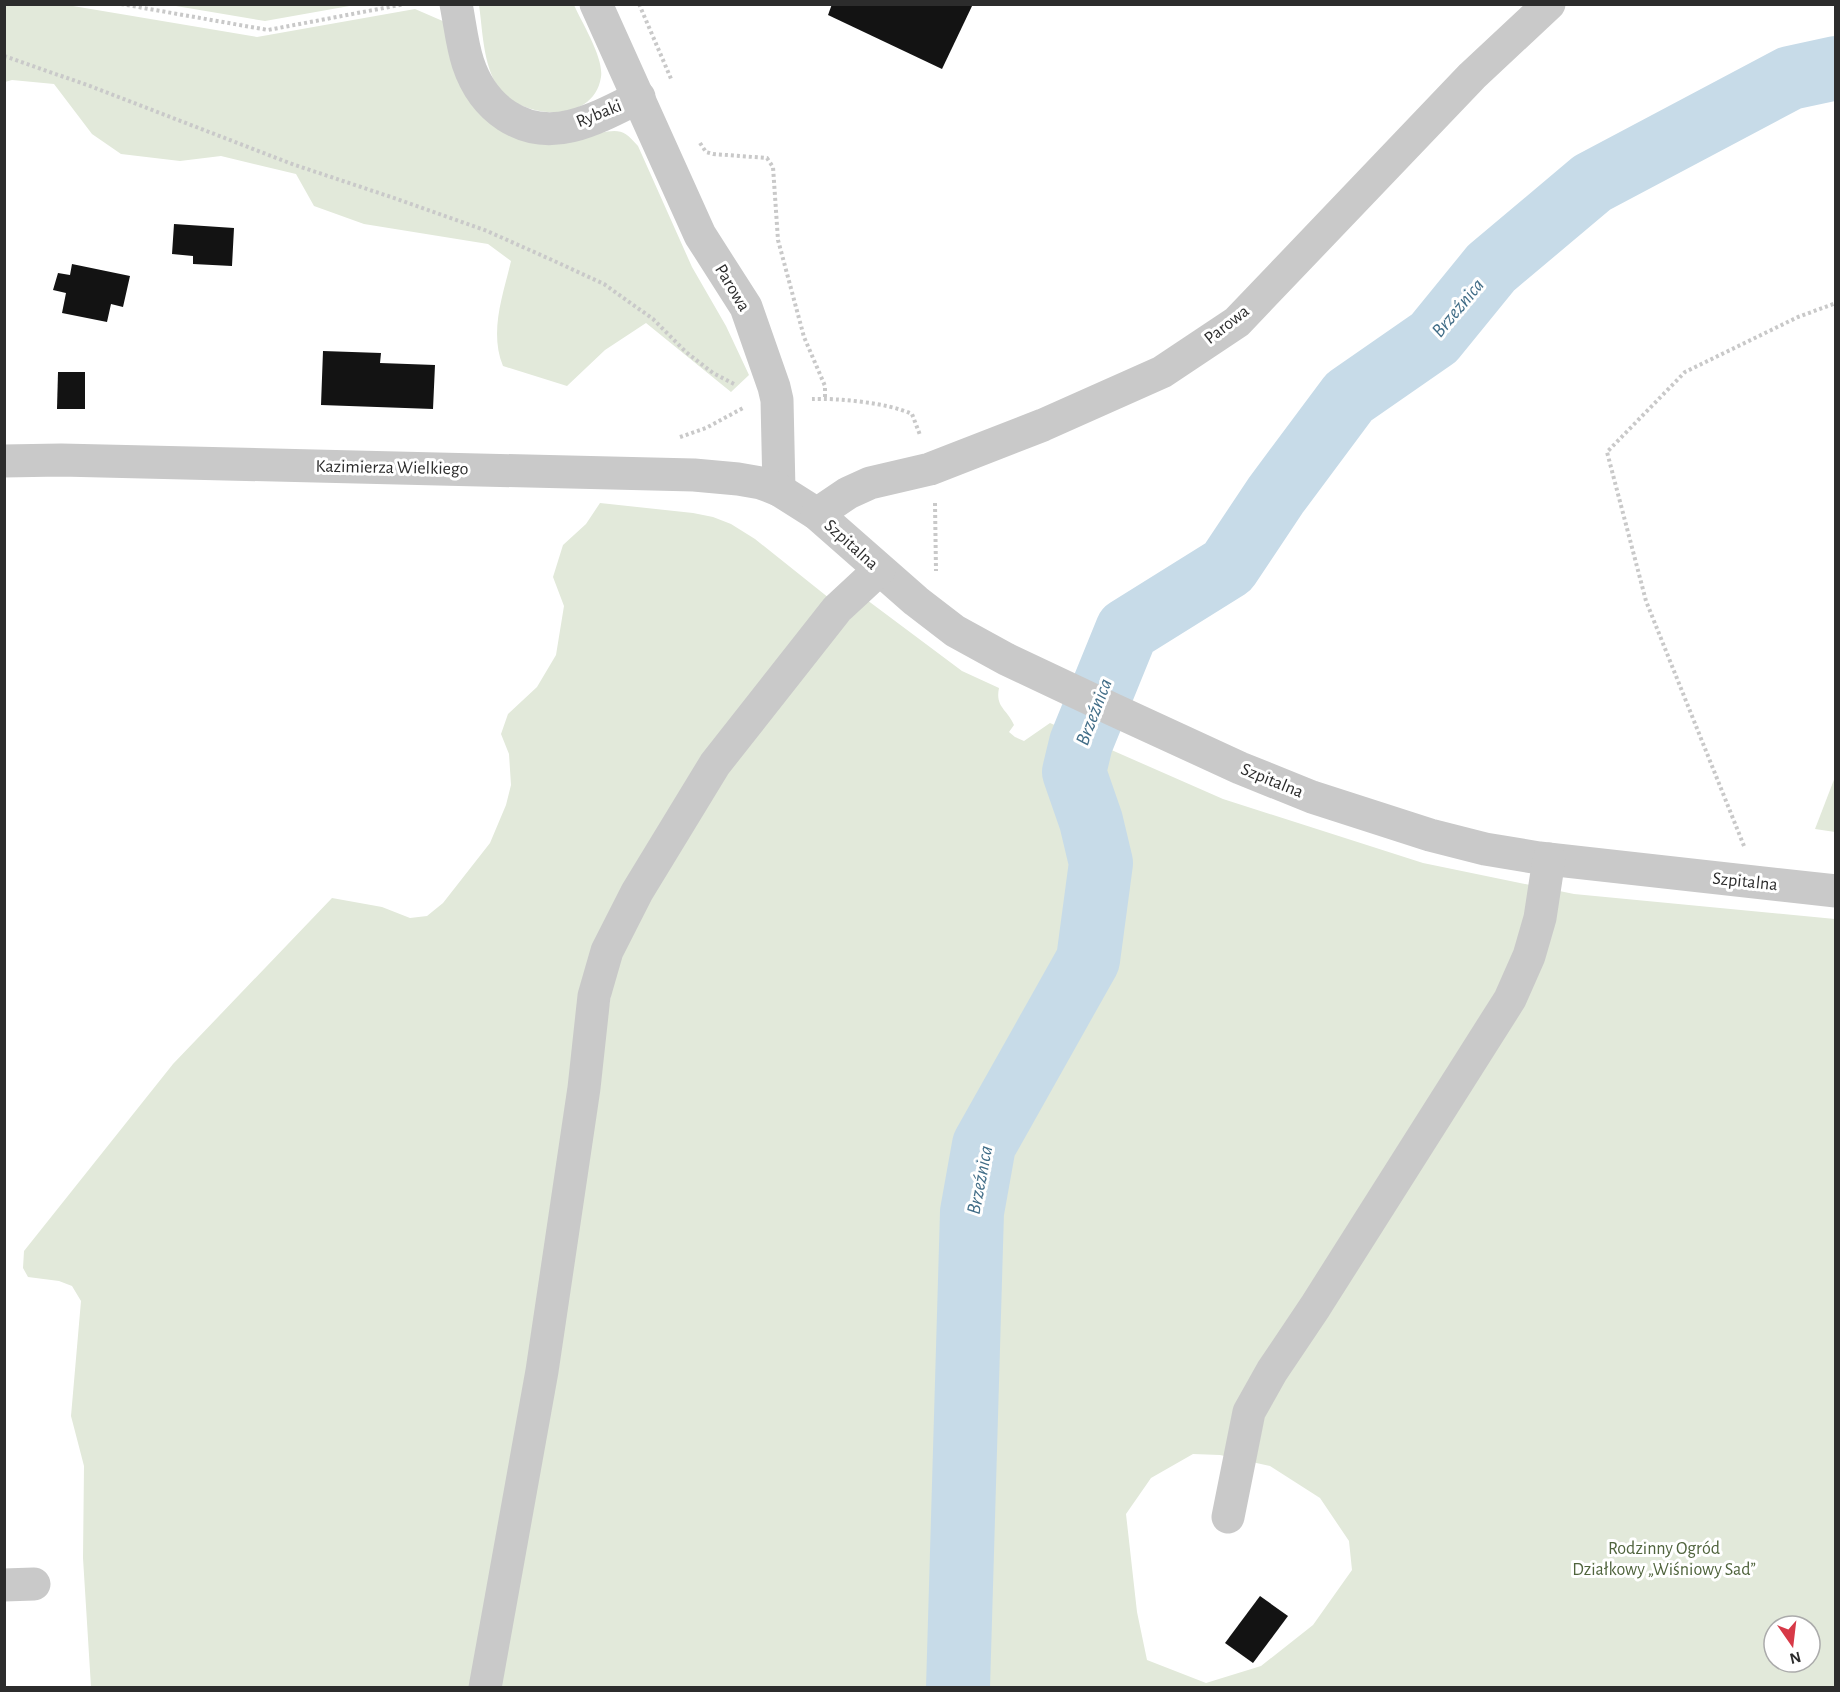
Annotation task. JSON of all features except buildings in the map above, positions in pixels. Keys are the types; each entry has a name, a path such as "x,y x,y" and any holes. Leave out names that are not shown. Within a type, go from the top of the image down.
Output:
{"street":[{"name":"Rybaki","path":"456,4 468,63 478,86 491,105 510,120 539,128 569,126 597,117 639,97"},
{"name":"Parowa","path":"596,4 700,236 746,307 776,393 778,490"},
{"name":"Parowa","path":"817,514 848,493 870,483 930,468 1043,425 1162,372 1236,322 1472,76 1549,4"},
{"name":"Kazimierza Wielkiego","path":"4,461 73,460 694,475 761,483 778,490"},
{"name":"Szpitalna","path":"778,490 817,514 879,570 955,631 1028,669 1162,732 1240,768 1312,797 1376,819 1485,849 1549,859 1836,891"},
{"path":"485,1688 542,1371 584,1088 594,996 607,951 637,892 715,764 837,609 879,570"},
{"path":"1228,1517 1249,1412 1272,1371 1510,999 1535,937 1549,859"}],"path":[{"path":"121,4 268,30 405,4"},
{"path":"639,4 675,86"},
{"path":"4,56 90,86 292,164 487,231 604,284 653,319 686,352 713,373 740,387 886,406 912,414 935,485 936,573"},
{"path":"697,137 706,152 763,157 767,158 773,167 778,240 804,338 825,386 825,398"},
{"path":"1747,882 1748,858 1743,843 1646,601 1607,452 1685,372 1798,317 1836,303"},
{"path":"674,439 706,428 776,393"}],"green space":[{"path":"4,5 67,5 257,37 415,9 445,22 463,89 476,110 496,127 599,133 617,131 625,134 638,146 692,267 726,326 749,375 731,392 646,323 605,350 567,386 503,366 497,340 497,327 511,261 488,244 364,224 314,206 296,174 221,156 180,161 121,154 92,134 54,84 12,80 5,82"},
{"path":"170,5 355,5 265,21"},
{"path":"479,5 574,5 599,60 601,77 596,92 586,103 574,109 559,112 528,108 514,102 503,93 491,74 485,51"},
{"path":"600,503 693,513 731,524 755,539 834,602 626,889 476,1687 91,1687 83,1558 84,1466 71,1416 81,1301 72,1286 59,1281 28,1277 23,1268 24,1251 173,1064 332,898 382,907 410,918 427,916 443,903 490,843 506,805 511,785 509,754 501,734 508,714 537,687 556,655 564,606 553,577 563,545 586,524"},
{"name":"Rodzinny Ogród Działkowy „Wiśniowy Sad”","path":"867,600 962,671 999,688 1000,704 1014,725 1009,732 1024,741 1050,723 1223,799 1423,863 1574,894 1835,919 1835,1687 495,1688 618,952 751,729","holes":["1193,1454 1220,1455 1270,1466 1320,1498 1349,1541 1352,1570 1313,1625 1261,1666 1206,1683 1147,1660 1137,1612 1126,1514 1151,1478"]},
{"path":"1835,777 1835,832 1815,829"}],"waterway":[{"name":"Brzeźnica","path":"958,1688 972,1212 984,1145 1088,960 1101,863 1091,821 1074,772 1081,743 1127,630 1228,567 1276,495 1349,397 1434,338 1491,268 1592,183 1790,78 1836,68"}]}
